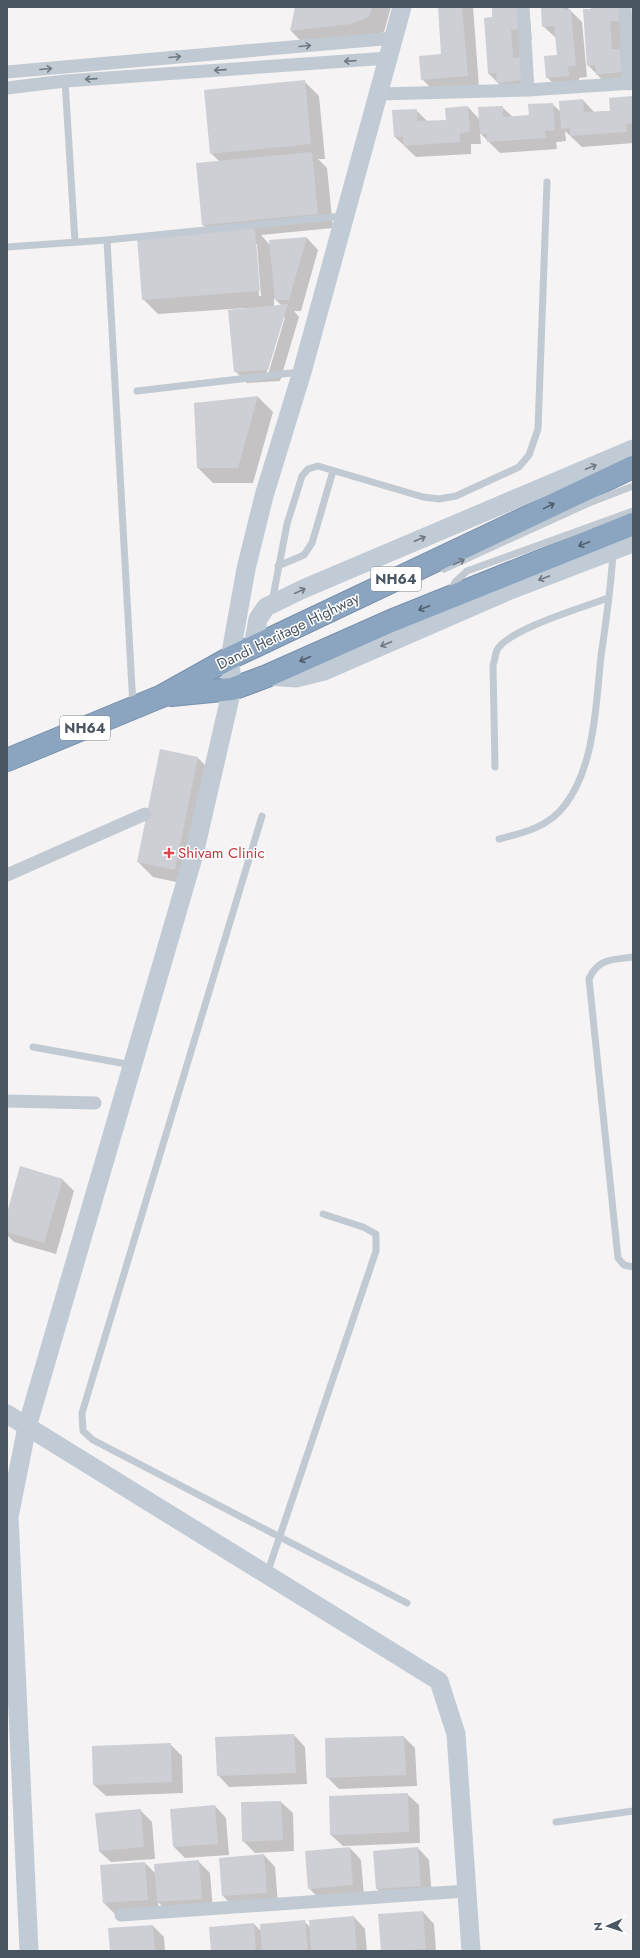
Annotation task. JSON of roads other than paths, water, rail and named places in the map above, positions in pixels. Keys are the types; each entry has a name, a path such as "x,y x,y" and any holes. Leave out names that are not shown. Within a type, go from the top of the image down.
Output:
{"highway":[{"name":"Dandi Heritage Highway","path":"7,760 162,696 230,658 633,467"},
{"name":"NH64","path":"162,696 232,689 267,676 391,621 445,599 620,536"}],"street":[{"path":"29,1951 10,1517 27,1427 194,854 232,689 230,658 246,570 264,496 302,372 402,7"},
{"path":"522,7 528,90"},
{"path":"379,94 528,90 631,83 625,7"},
{"path":"7,72 394,38"},
{"path":"7,88 65,81 389,58"},
{"path":"253,647 258,619 266,607 271,604 633,450"},
{"path":"267,676 296,678 324,671 508,591 620,536 633,543"},
{"path":"7,875 145,814"},
{"path":"7,1101 95,1103"},
{"path":"7,1414 439,1681 456,1734 471,1951"},
{"path":"121,1915 466,1891"}],"lane":[{"path":"65,81 75,242"},
{"path":"271,604 287,524 302,476 308,469 318,466 424,497 439,499 456,496 519,467 529,455 538,429 547,182"},
{"path":"7,247 107,240 345,216"},
{"path":"107,240 133,708"},
{"path":"137,391 302,372"},
{"path":"278,566 304,554 312,542 333,470"},
{"path":"433,573 590,503 633,486"},
{"path":"445,599 455,582 467,571 633,511"},
{"path":"499,839 529,832 547,822 565,806 578,783 591,741 608,598 620,536"},
{"path":"495,767 494,665 497,650 506,641 530,627 608,598"},
{"path":"307,621 324,622 330,620"},
{"path":"262,816 82,1413 83,1431 93,1440 407,1602"},
{"path":"633,957 603,961 592,972 589,980 618,1258 624,1265 633,1267"},
{"path":"33,1047 132,1065"},
{"path":"267,1574 376,1251 376,1234 363,1227 323,1214"},
{"path":"556,1822 633,1811"}],"place":[{"name":"Shivam Clinic","path":"169,853"}]}
